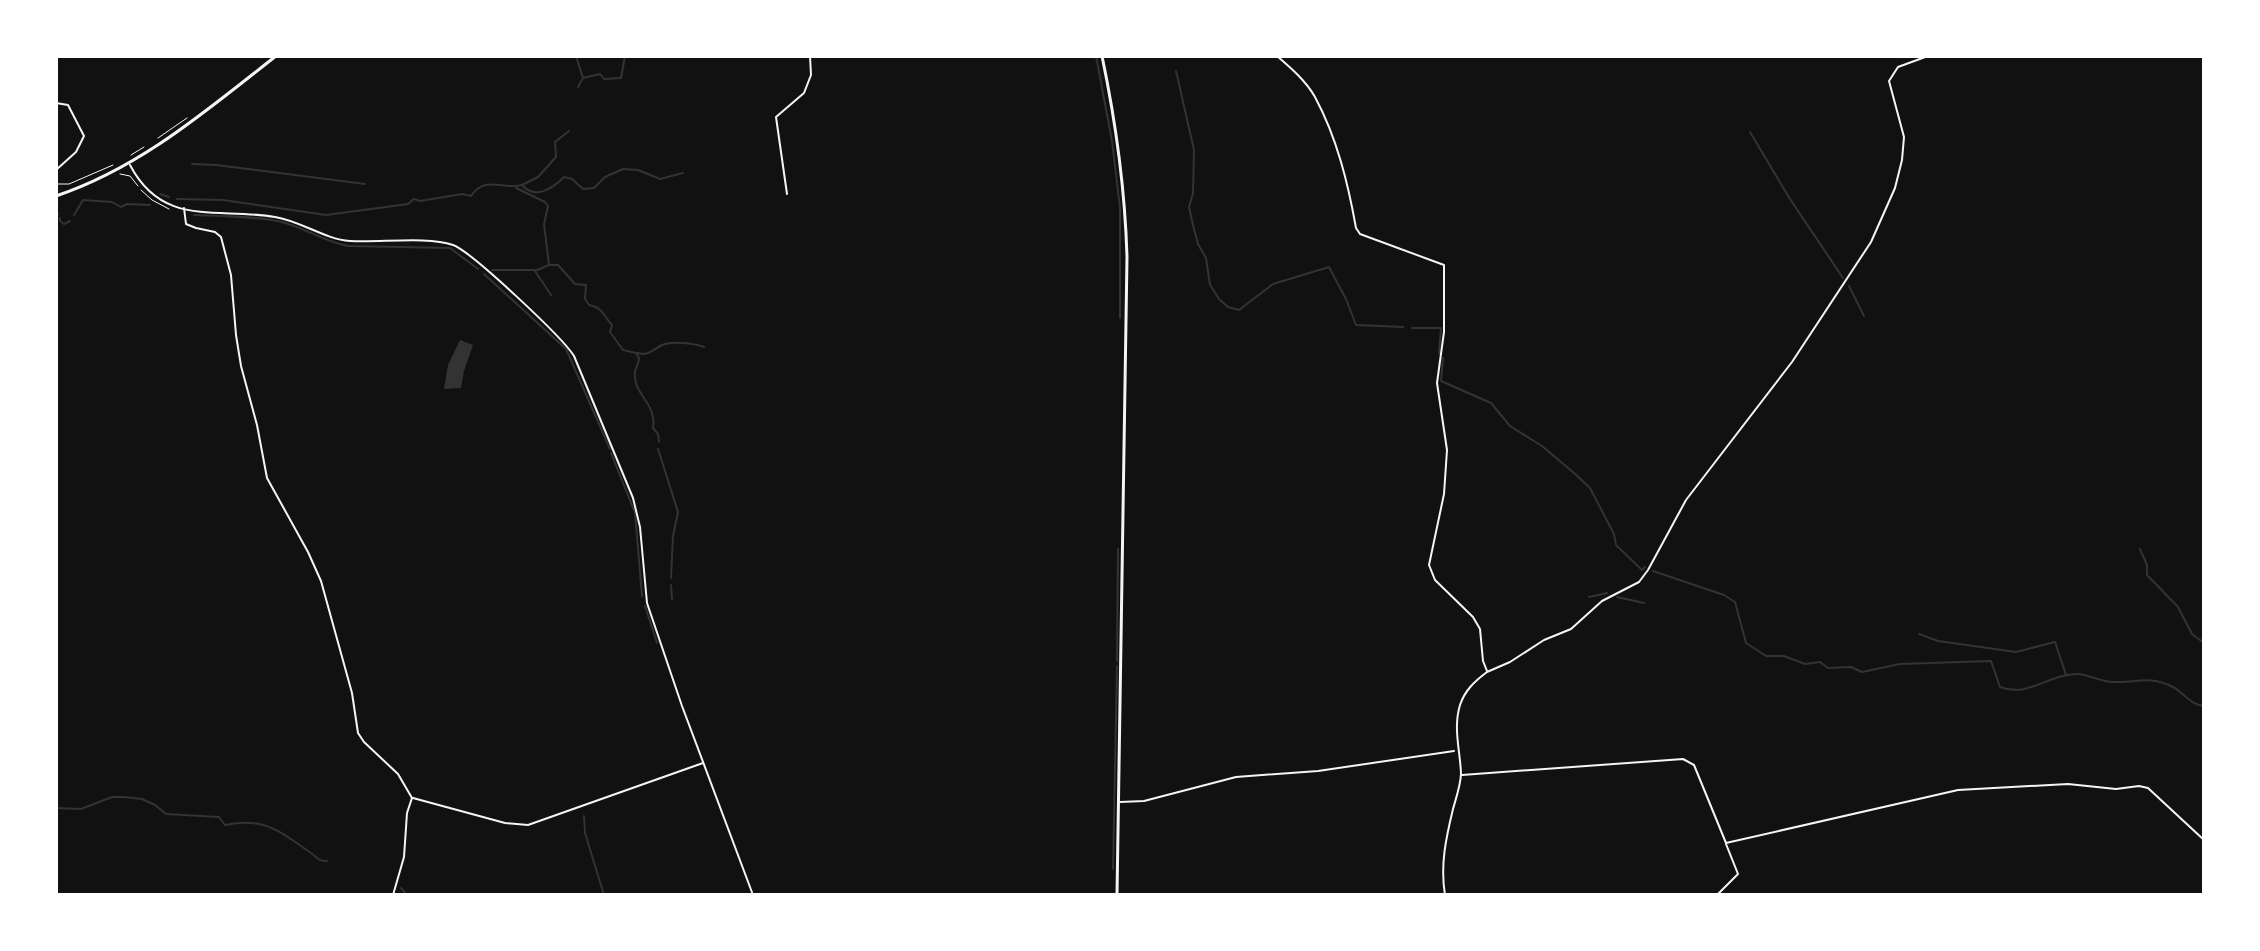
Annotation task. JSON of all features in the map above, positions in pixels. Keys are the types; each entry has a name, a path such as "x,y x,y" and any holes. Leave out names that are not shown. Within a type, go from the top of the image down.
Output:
{"main road":[{"path":"56,196 129,163 186,125 276,56"},
{"path":"1102,56 1118,140 1126,209 1127,257 1117,895"}],"street":[{"path":"787,194 776,117 804,93 811,75 810,56"},
{"path":"1277,56 1297,74 1315,97 1345,171 1356,228 1360,234 1444,265 1444,332 1437,383 1447,450 1444,494 1429,565 1435,580 1473,617 1480,629 1487,672"},
{"path":"1445,895 1443,854 1461,775 1457,751 1461,703 1475,681 1487,672 1577,626 1602,601 1639,582 1648,570 1686,500 1792,362 1880,226 1895,188 1904,137 1889,81 1898,67 1928,56"},
{"path":"56,103 68,105 84,136 76,152 56,170"},
{"path":"129,163 153,197 171,206 276,217 348,241 451,244 470,256 561,338 574,356 633,498 640,527 647,603 753,895"},
{"path":"184,208 186,224 215,232 225,246 241,366 265,470 321,581 352,693 358,733 398,774 412,798 407,813 402,867 393,895"},
{"path":"1120,802 1144,801 1236,777 1318,771 1457,751"},
{"path":"1461,775 1683,759 1690,761 1738,874 1717,895"},
{"path":"412,798 505,823 528,825 704,765"},
{"path":"1726,843 1958,790 2068,784 2116,789 2148,788 2204,840"}],"path":[{"path":"159,138 191,115"},
{"path":"125,158 148,145"},
{"path":"56,184 69,184 114,165"}],"shaded area":[{"path":"460,340 473,345 461,388 444,389 448,365"}],"waterway":[{"path":"576,56 583,78"},
{"path":"578,87 583,78 600,74 604,79 621,78 625,56"},
{"path":"1096,56 1112,141 1120,208 1120,318"},
{"path":"1176,71 1194,150 1193,193 1189,207 1198,244 1206,258 1210,285 1219,299 1228,307 1239,310 1273,284 1329,267 1356,325 1403,327"},
{"path":"522,185 538,177 556,157 555,142 569,131"},
{"path":"1750,132 1843,278"},
{"path":"192,164 365,184"},
{"path":"177,199 223,200 326,215 408,204 414,199 420,201 462,194 471,196 482,186 489,185 522,185 532,192 538,192 549,189 564,177 572,179 583,189 594,188 605,177 623,169 638,170 660,179 683,173"},
{"path":"516,188 548,206 544,224 549,265 558,265 575,284 586,285 585,299 589,305 603,313 612,325 610,332 623,350 636,353 639,358 635,379 651,412 659,442"},
{"path":"160,194 169,197"},
{"path":"74,215 83,200 112,202 121,207 127,204 150,205"},
{"path":"194,215 282,222 348,246 450,248 478,269"},
{"path":"60,218 64,224 70,221"},
{"path":"549,265 535,271 551,295"},
{"path":"492,270 535,270"},
{"path":"484,274 566,349 610,449"},
{"path":"1849,286 1864,316"},
{"path":"1412,328 1441,328 1439,354"},
{"path":"637,353 648,353 672,343 704,347"},
{"path":"1443,358 1441,381 1491,403 1510,426 1542,446 1574,473 1590,488 1614,534 1616,545 1642,570 1645,567"},
{"path":"658,449 678,512 673,536 671,578"},
{"path":"611,453 635,513 642,596"},
{"path":"1117,661 1118,549"},
{"path":"2140,549 2147,565 2147,575 2178,607 2192,634 2204,643"},
{"path":"1653,571 1724,595 1735,602 1746,643 1766,656 1784,656 1805,664 1820,662 1828,668 1851,667 1862,672 1900,664 1991,661 2000,687 2010,690 2081,674 2108,682 2157,681 2204,706"},
{"path":"671,585 672,599"},
{"path":"1589,597 1607,593"},
{"path":"1617,597 1644,603"},
{"path":"645,606 657,643"},
{"path":"1919,634 1938,641 2016,652 2055,642 2066,675"},
{"path":"1113,869 1117,666"},
{"path":"56,808 81,809 112,797 142,799 166,814 219,817 225,825 251,823 271,828 318,859 327,861"},
{"path":"584,816 585,833 604,895"},
{"path":"401,888 407,895"}]}
